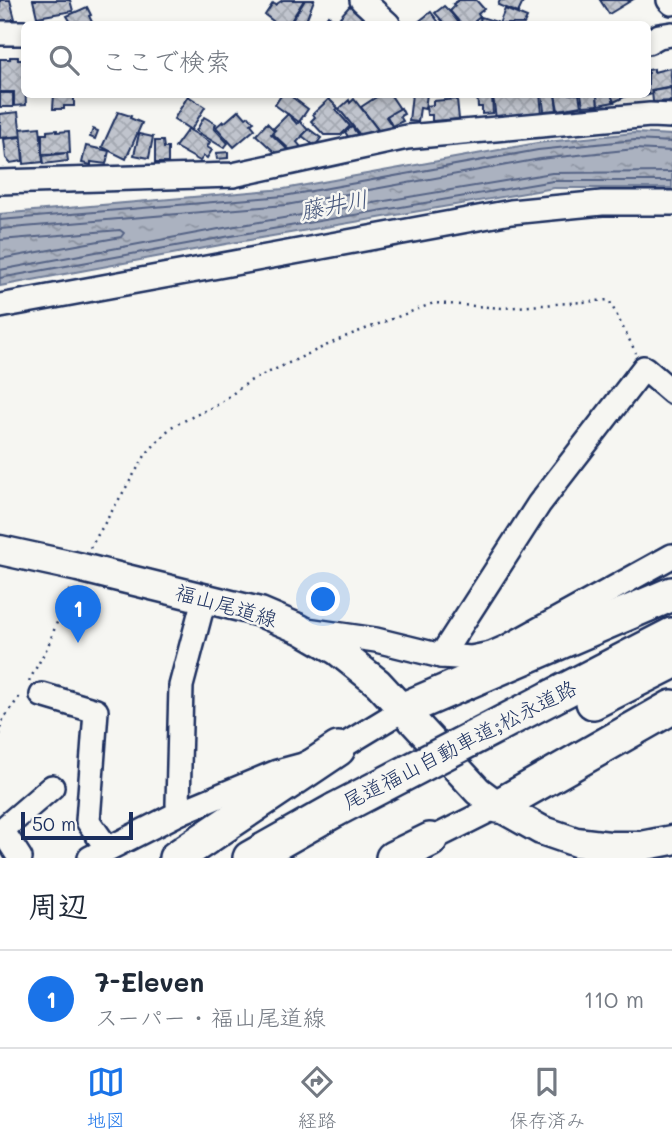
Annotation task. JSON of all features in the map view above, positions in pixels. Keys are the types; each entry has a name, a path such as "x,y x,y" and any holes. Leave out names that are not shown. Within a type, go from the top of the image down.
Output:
{"highway":[{"path":"404,709 672,594"},
{"name":"尾道福山自動車道;松永道路","path":"250,858 340,820 557,707 672,635"},
{"name":"尾道福山自動車道;松永道路","path":"557,707 672,662"},
{"path":"498,806 672,707"},
{"path":"176,858 338,749"},
{"name":"尾道福山自動車道;松永道路","path":"296,858 340,820"},
{"path":"393,858 421,849"}],"main road":[{"name":"福山尾道線","path":"0,550 260,612 300,629 338,651 378,683 478,791 498,806 541,830 576,842 641,846 672,840"}],"street":[{"path":"362,0 385,21"},
{"path":"0,33 21,33"},
{"path":"651,40 672,34"},
{"path":"0,182 233,175 407,137 650,115 672,116"},
{"path":"0,306 511,212 603,203 672,203"},
{"path":"441,656 539,504 644,368 672,392"},
{"path":"300,629 376,640 441,656 471,658 507,647 672,556"},
{"path":"181,812 178,804 181,686 204,599"},
{"path":"43,695 96,711 88,821 100,854 181,812 338,749 404,709"},
{"path":"20,858 2,831 52,787"},
{"path":"421,849 498,806"}],"path":[{"path":"0,735 1,723 21,695 48,646 78,567 146,454 171,427 216,405 250,381 346,335 433,303 503,308 609,300 644,368"}],"water":[{"name":"藤井川","path":"634,133 672,135 672,188 554,188 0,286 0,214 284,189 537,143"}],"building":[{"path":"0,0 10,0 14,23 0,25"},
{"path":"33,0 70,0 73,11 37,17"},
{"path":"283,0 304,0 291,21 273,21 265,15 273,3 275,5"},
{"path":"305,0 314,0 306,21 292,21"},
{"path":"459,0 476,0 484,9 475,21 458,21 450,11 455,6 453,4"},
{"path":"500,0 524,0 518,13 498,5"},
{"path":"600,0 632,0 609,14"},
{"path":"354,1 372,17 368,21 345,21 340,17"},
{"path":"444,6 458,21 442,21 435,13"},
{"path":"87,7 92,21 70,21 67,16"},
{"path":"505,9 527,18 526,21 500,21"},
{"path":"431,12 438,21 419,21"},
{"path":"328,15 336,21 324,21"},
{"path":"18,57 18,60 21,60 21,98 26,98 26,105 14,106 14,92 0,92 0,59"},
{"path":"670,68 672,86 651,90 651,70 654,69 654,72"},
{"path":"671,88 672,101 653,102 652,91"},
{"path":"0,93 13,93 13,107 0,107"},
{"path":"54,98 74,98 74,106 53,109"},
{"path":"187,98 205,107 191,130 174,119"},
{"path":"279,98 293,98 308,109 299,122 275,105"},
{"path":"375,98 393,98 400,109 386,117 393,127 379,131 361,107"},
{"path":"412,98 426,98 425,109 420,108 418,122 409,121"},
{"path":"477,98 492,98 493,113 482,114 482,107 478,107"},
{"path":"493,98 540,98 542,113 496,119"},
{"path":"542,98 556,98 557,110 544,111"},
{"path":"556,98 580,98 581,106 558,110"},
{"path":"582,98 597,98 598,105 583,106"},
{"path":"597,98 612,98 614,102 598,105"},
{"path":"329,99 350,126 341,135 324,135 311,121 315,117 313,114"},
{"path":"354,99 378,130 360,135 339,109"},
{"path":"457,99 459,119 432,121 432,115 427,115 426,106 433,105 433,101"},
{"path":"401,108 404,114 400,116 403,121 392,126 387,116"},
{"path":"239,110 246,118 249,116 255,129 234,147 216,127"},
{"path":"18,112 21,136 0,138 0,114"},
{"path":"118,112 142,123 126,159 102,147"},
{"path":"288,114 297,124 300,121 308,130 297,142 301,147 291,151 272,133"},
{"path":"204,117 216,124 214,128 228,143 224,148 196,131"},
{"path":"267,123 274,130 271,134 287,149 280,157 256,135"},
{"path":"40,127 43,162 24,164 21,129"},
{"path":"352,127 358,135 349,138 345,132"},
{"path":"93,129 98,131 95,139 90,137"},
{"path":"188,129 210,142 207,147 212,150 207,158 204,156 200,161 175,147"},
{"path":"309,129 321,138 315,146 302,136"},
{"path":"57,130 69,131 70,153 42,154 42,134"},
{"path":"139,134 153,137 149,158 134,155"},
{"path":"21,137 23,161 10,163 6,158 4,139"},
{"path":"155,141 163,141 164,148 168,148 168,163 155,163"},
{"path":"86,146 109,151 106,164 82,163"},
{"path":"228,152 228,158 217,159 216,153"},
{"path":"67,153 68,161 44,164 43,156"}],"place":[{"name":"7-Eleven","path":"78,643"}]}
